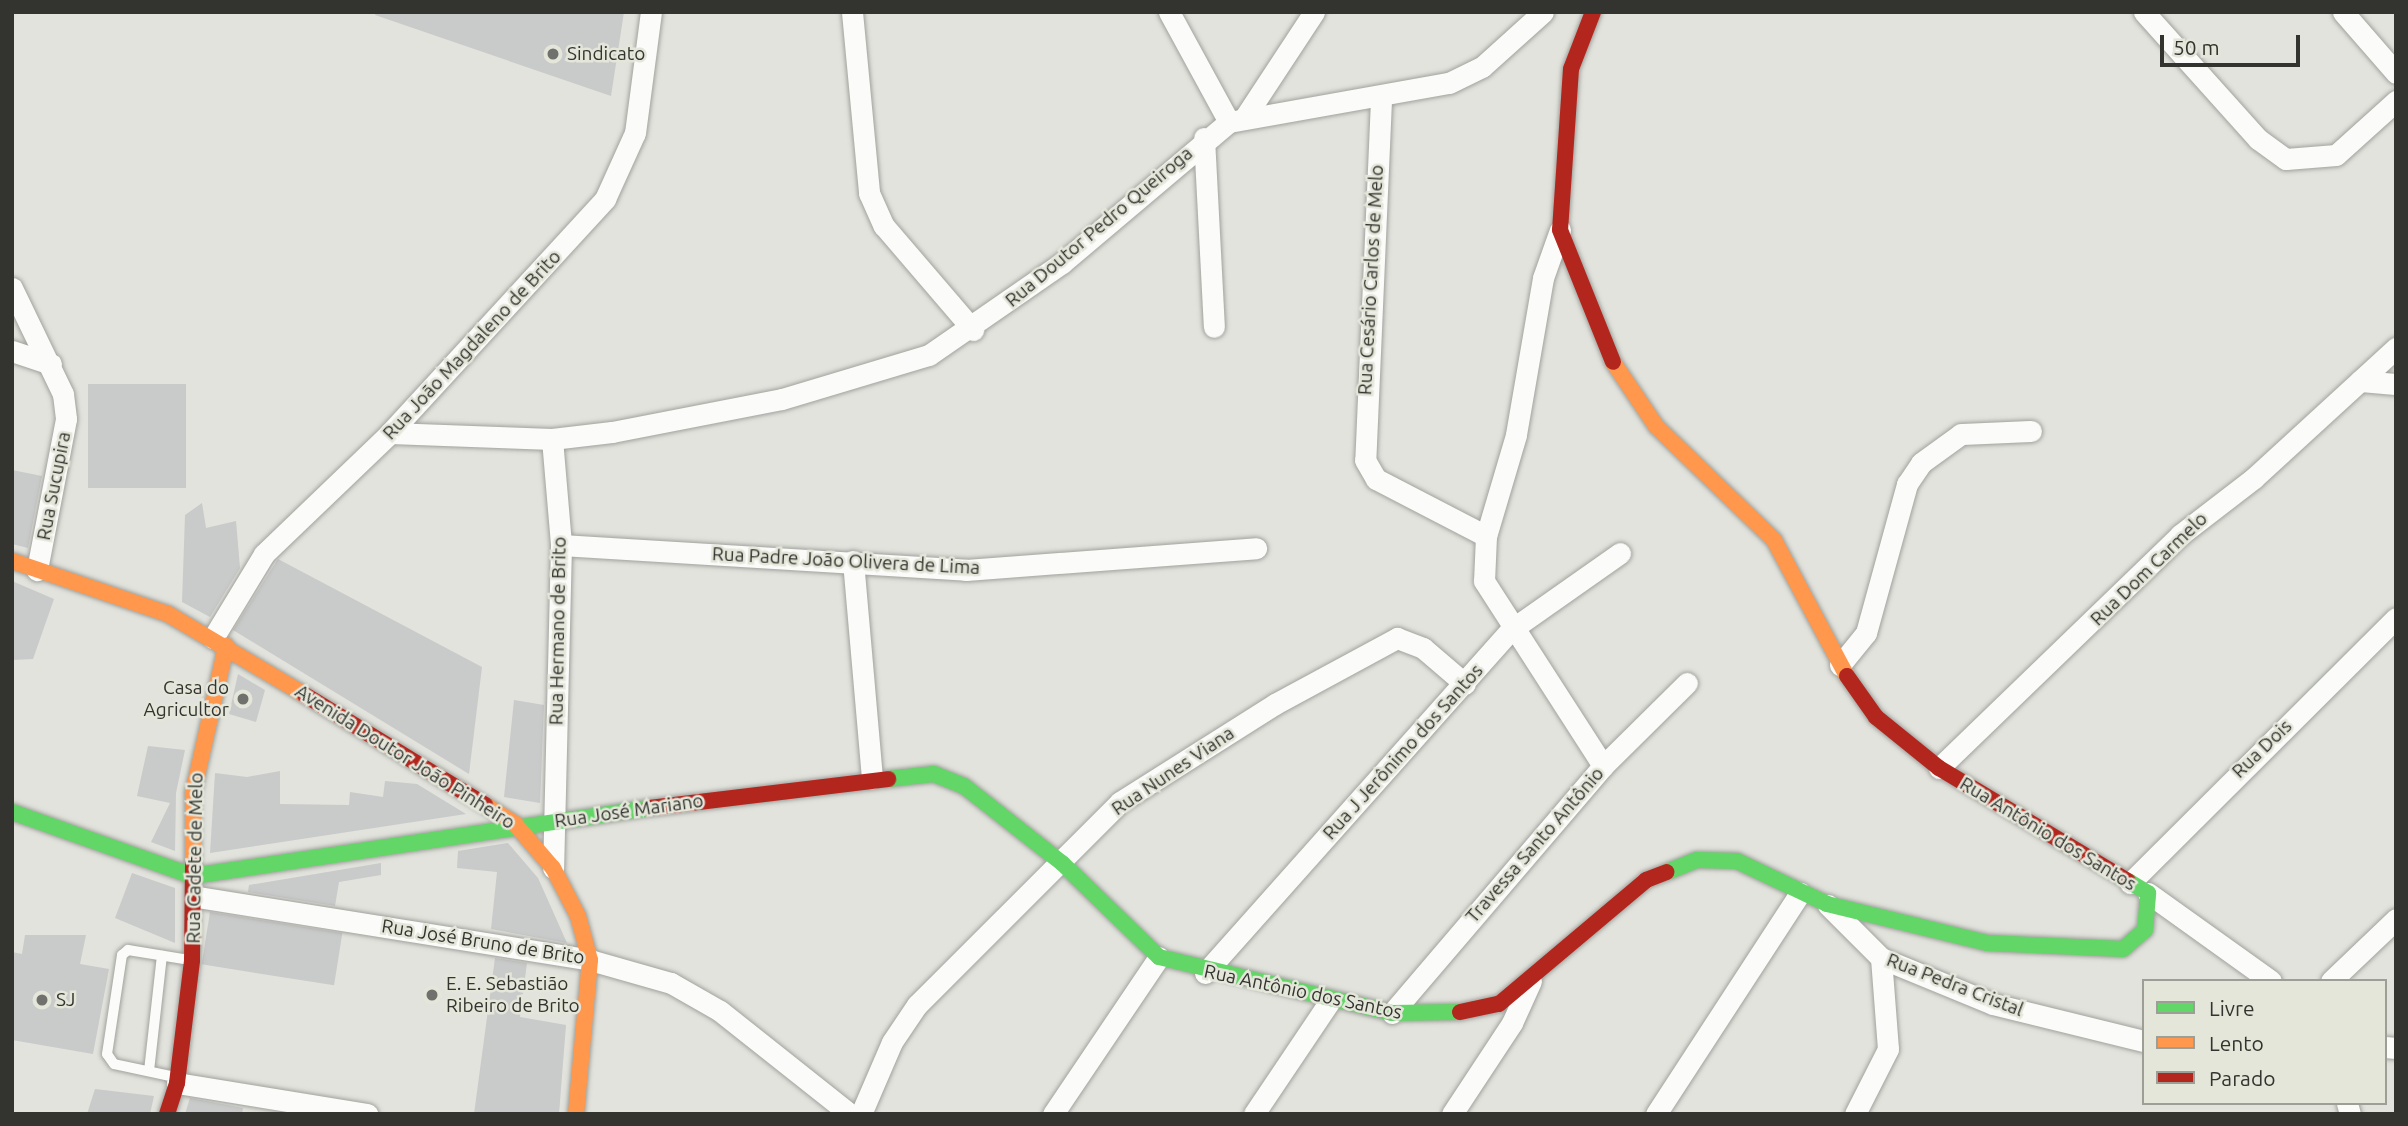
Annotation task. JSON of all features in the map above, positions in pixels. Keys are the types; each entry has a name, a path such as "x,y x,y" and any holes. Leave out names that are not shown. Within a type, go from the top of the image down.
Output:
{"street":[{"name":"Rua João Magdaleno de Brito","path":"220,642 264,554 390,433 584,227 620,176 635,133 651,12"},
{"path":"852,12 870,193 884,226 973,330"},
{"path":"1169,12 1237,119 1314,12"},
{"name":"Rua Doutor Pedro Queiroga","path":"390,433 552,439 782,399 929,355 973,330 1062,263 1204,138 1237,119 1381,100 1463,78 1543,12"},
{"name":"Rua Antônio dos Santos","path":"1062,863 1159,957 1205,973 1391,1013 1468,1012 1499,1004 1531,981 1577,933 1646,880 1697,860 1737,861 1827,904 1987,943 2112,951 2145,930 2139,888 1939,768 1876,717 1840,665 1774,540 1632,395 1608,354 1560,230 1571,69 1593,12"},
{"path":"2144,12 2258,139 2286,159 2336,155 2396,101"},
{"path":"2343,12 2396,73"},
{"name":"Rua Cesário Carlos de Melo","path":"1381,100 1364,460 1376,479 1486,536"},
{"path":"1204,138 1214,327"},
{"path":"1560,230 1542,278 1521,414 1486,536 1485,581 1512,629 1603,766"},
{"name":"Rua Sucupira","path":"12,288 63,394 65,444 37,570"},
{"name":"Rua Dom Carmelo","path":"1939,768 2180,536 2396,348"},
{"path":"12,351 51,365"},
{"path":"2360,381 2396,384"},
{"path":"1840,665 1866,633 1908,484 1921,463 1961,434 2031,431"},
{"name":"Rua Hermano de Brito","path":"552,439 561,545 553,868"},
{"name":"Rua Padre João Olivera de Lima","path":"561,545 966,570 1256,548"},
{"name":"Rua J Jerônimo dos Santos","path":"1205,973 1512,629 1620,554"},
{"name":"Avenida Doutor João Pinheiro","path":"12,561 168,614 220,642 515,824 553,868 578,916 590,960 576,1114"},
{"path":"853,561 872,778"},
{"name":"Rua Dois","path":"2139,888 2396,618"},
{"name":"Rua Nunes Viana","path":"861,1114 892,1042 917,1004 953,962 1062,863 1120,802 1396,638 1423,648 1465,684"},
{"name":"Rua Cadete de Melo","path":"167,1114 178,1080 198,897 193,876 200,743 220,642"},
{"name":"Travessa Santo Antônio","path":"1391,1013 1603,766 1687,683"},
{"name":"Rua José Mariano","path":"12,813 193,876 515,824 554,822 872,778 952,779 1062,863"},
{"path":"236,902 238,868"},
{"path":"2139,888 2268,979"},
{"path":"1656,1114 1800,893"},
{"name":"Rua José Bruno de Brito","path":"198,897 590,960 694,994 850,1114"},
{"name":"Rua Pedra Cristal","path":"1827,904 1881,958 1993,1004 2142,1041"},
{"path":"2333,979 2396,919"},
{"path":"1053,1114 1159,957"},
{"path":"1855,1114 1888,1049 1881,958"},
{"path":"1452,1114 1513,1023 1531,981"},
{"path":"1254,1114 1330,1000"},
{"path":"178,1080 367,1114"}],"lane":[{"path":"178,1080 114,1064 107,1054 122,955 192,960"},
{"path":"149,1071 162,956"}],"building":[{"name":"Sindicato","path":"376,12 624,12 611,96 375,15"},
{"path":"88,384 186,384 186,488 88,488"},
{"path":"12,470 42,476 28,548 12,544"},
{"path":"202,503 206,528 236,521 240,568 210,617 182,602 185,515"},
{"path":"278,559 482,667 469,774 233,630"},
{"path":"12,581 54,599 33,659 12,660"},
{"name":"Casa do Agricultor","path":"238,674 265,690 256,722 229,714"},
{"path":"514,700 544,705 540,803 504,797"},
{"path":"148,746 185,750 176,793 175,851 151,842 170,803 137,796"},
{"path":"280,771 280,804 349,805 350,792 383,797 385,781 417,784 466,814 210,853 215,773 247,777"},
{"path":"508,843 538,878 567,943 491,929 497,872 457,868 458,851"},
{"path":"381,863 381,875 339,882 335,906 248,892 249,885"},
{"path":"132,873 175,888 175,943 115,918"},
{"path":"210,912 342,933 334,985 202,964"},
{"path":"25,935 86,935 80,964 109,969 93,1054 12,1040 12,952 22,954"},
{"path":"495,958 527,963 520,1017 566,1025 559,1114 474,1114"},
{"path":"95,1089 154,1096 150,1114 87,1114"},
{"path":"190,1098 243,1108 242,1114 185,1114"}],"traffic: fast":[{"path":"888,779 934,774 964,786 1062,863 1159,957 1392,1013 1460,1012"},
{"path":"12,812 193,876 649,808"},
{"path":"1667,872 1697,860 1737,861 1827,904 1987,943 2123,949 2145,930 2148,893 2128,881"}],"traffic: slow":[{"path":"1613,362 1656,426 1774,540 1847,676"},
{"path":"12,561 168,614 305,695"},
{"path":"193,865 193,793 226,646"},
{"path":"485,805 515,824 553,868 578,916 590,960 576,1114"}],"traffic: jam":[{"path":"1593,12 1571,69 1560,230 1613,362"},
{"path":"1847,676 1876,717 1939,768 2128,881"},
{"path":"305,695 485,805"},
{"path":"649,808 888,779"},
{"path":"167,1114 177,1083 192,960 193,865"},
{"path":"1460,1012 1499,1004 1646,880 1667,872"}],"place":[{"name":"Sindicato","path":"553,54"},
{"name":"Casa do Agricultor","path":"243,699"},
{"name":"E. E. Sebastião Ribeiro de Brito","path":"432,995"},
{"name":"SJ","path":"42,1000"}]}
